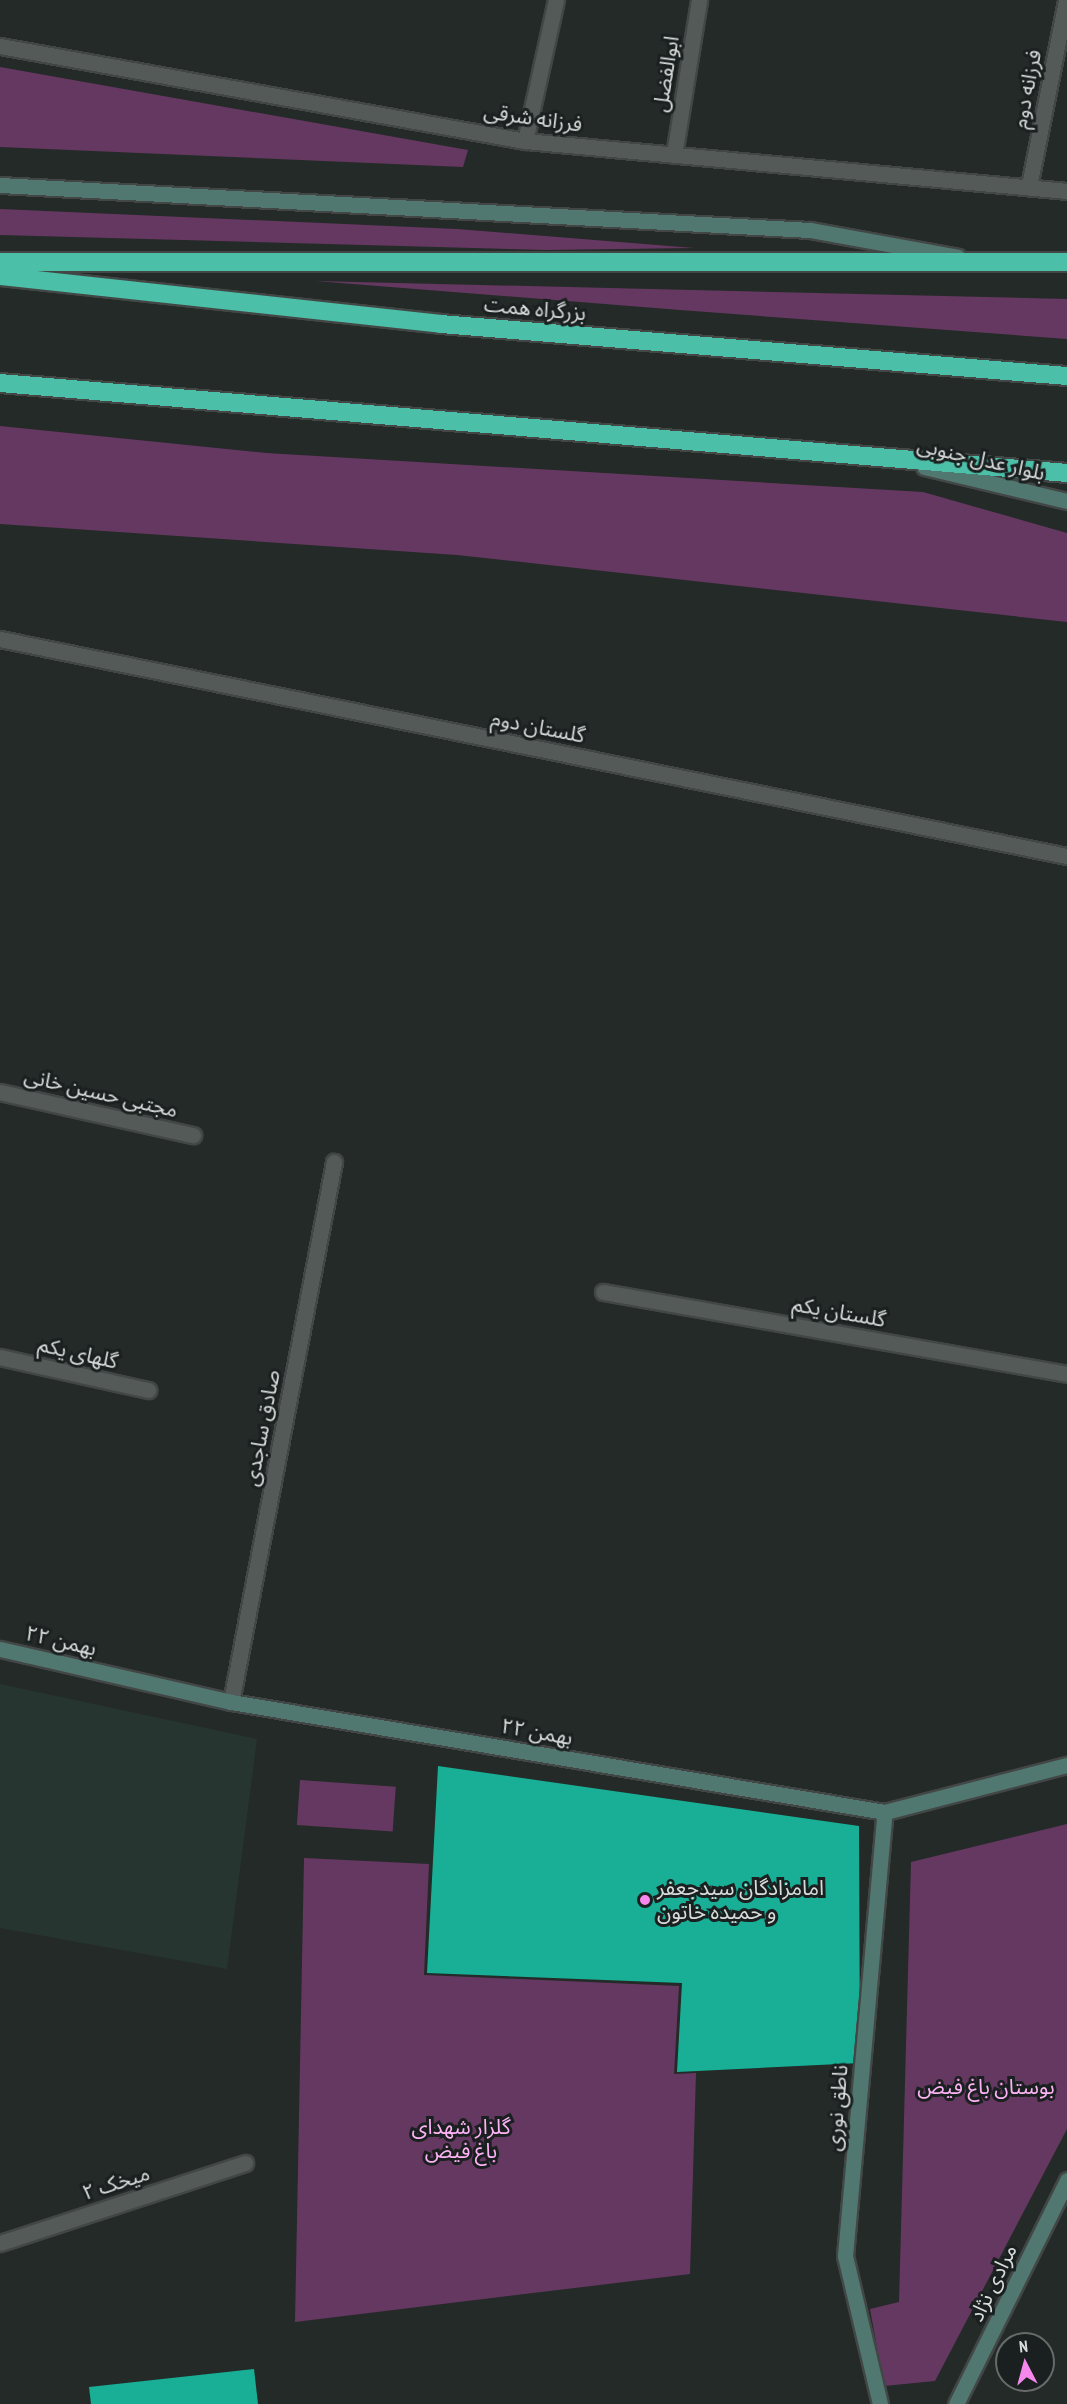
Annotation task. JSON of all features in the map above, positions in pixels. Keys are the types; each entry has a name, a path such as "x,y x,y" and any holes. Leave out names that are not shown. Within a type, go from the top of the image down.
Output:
{"highway":[{"path":"0,262 972,259 1067,262"},
{"name":"بزرگراه همت","path":"0,276 441,324 1067,376"},
{"path":"0,383 1067,473"}],"main road":[{"path":"0,185 810,230 972,259"},
{"name":"بلوار عدل جنوبی","path":"886,459 1067,501"},
{"name":"۲۲ بهمن","path":"0,1649 231,1702 885,1812 1067,1765"},
{"name":"ناطق نوری","path":"880,2404 845,2256 885,1812"},
{"name":"مرادی نژاد","path":"956,2404 1066,2185"}],"street":[{"path":"525,141 556,0"},
{"name":"ابوالفضل","path":"674,155 699,0"},
{"name":"فرزانه دوم","path":"1029,186 1066,0"},
{"name":"فرزانه شرقی","path":"0,46 525,141 1067,191"},
{"name":"گلستان دوم","path":"0,639 1067,856"},
{"name":"مجتبی حسین خانی","path":"0,1092 193,1135"},
{"name":"صادق ساجدی","path":"231,1702 334,1162"},
{"name":"گلستان یکم","path":"603,1292 1067,1374"},
{"name":"گلهای یکم","path":"0,1357 148,1390"},
{"name":"میخک ۲","path":"0,2243 245,2163"}],"shaded area":[{"path":"0,1684 257,1739 227,1969 0,1928"}],"green space":[{"path":"0,67 468,150 463,167 0,147"},
{"path":"0,209 457,229 694,248 546,250 0,235"},
{"path":"315,281 1067,299 1067,339 680,310"},
{"path":"0,426 266,453 923,492 1067,533 1067,622 457,555 0,524"},
{"path":"300,1780 396,1787 393,1832 297,1825"},
{"name":"بوستان باغ فیض","path":"1067,1824 1067,2129 935,2381 884,2386 870,2309 899,2302 911,1862"},
{"name":"گلزار شهدای باغ فیض","path":"304,1858 429,1864 424,1975 679,1986 674,2074 696,2073 690,2274 295,2322"}],"building":[{"name":"امامزادگان سیدجعفر و حمیده خاتون","path":"438,1766 859,1826 860,2063 677,2072 682,1983 427,1973"},
{"path":"254,2369 258,2404 91,2404 89,2387"}],"place":[{"name":"امامزادگان سیدجعفر و حمیده خاتون","path":"645,1900"}]}
